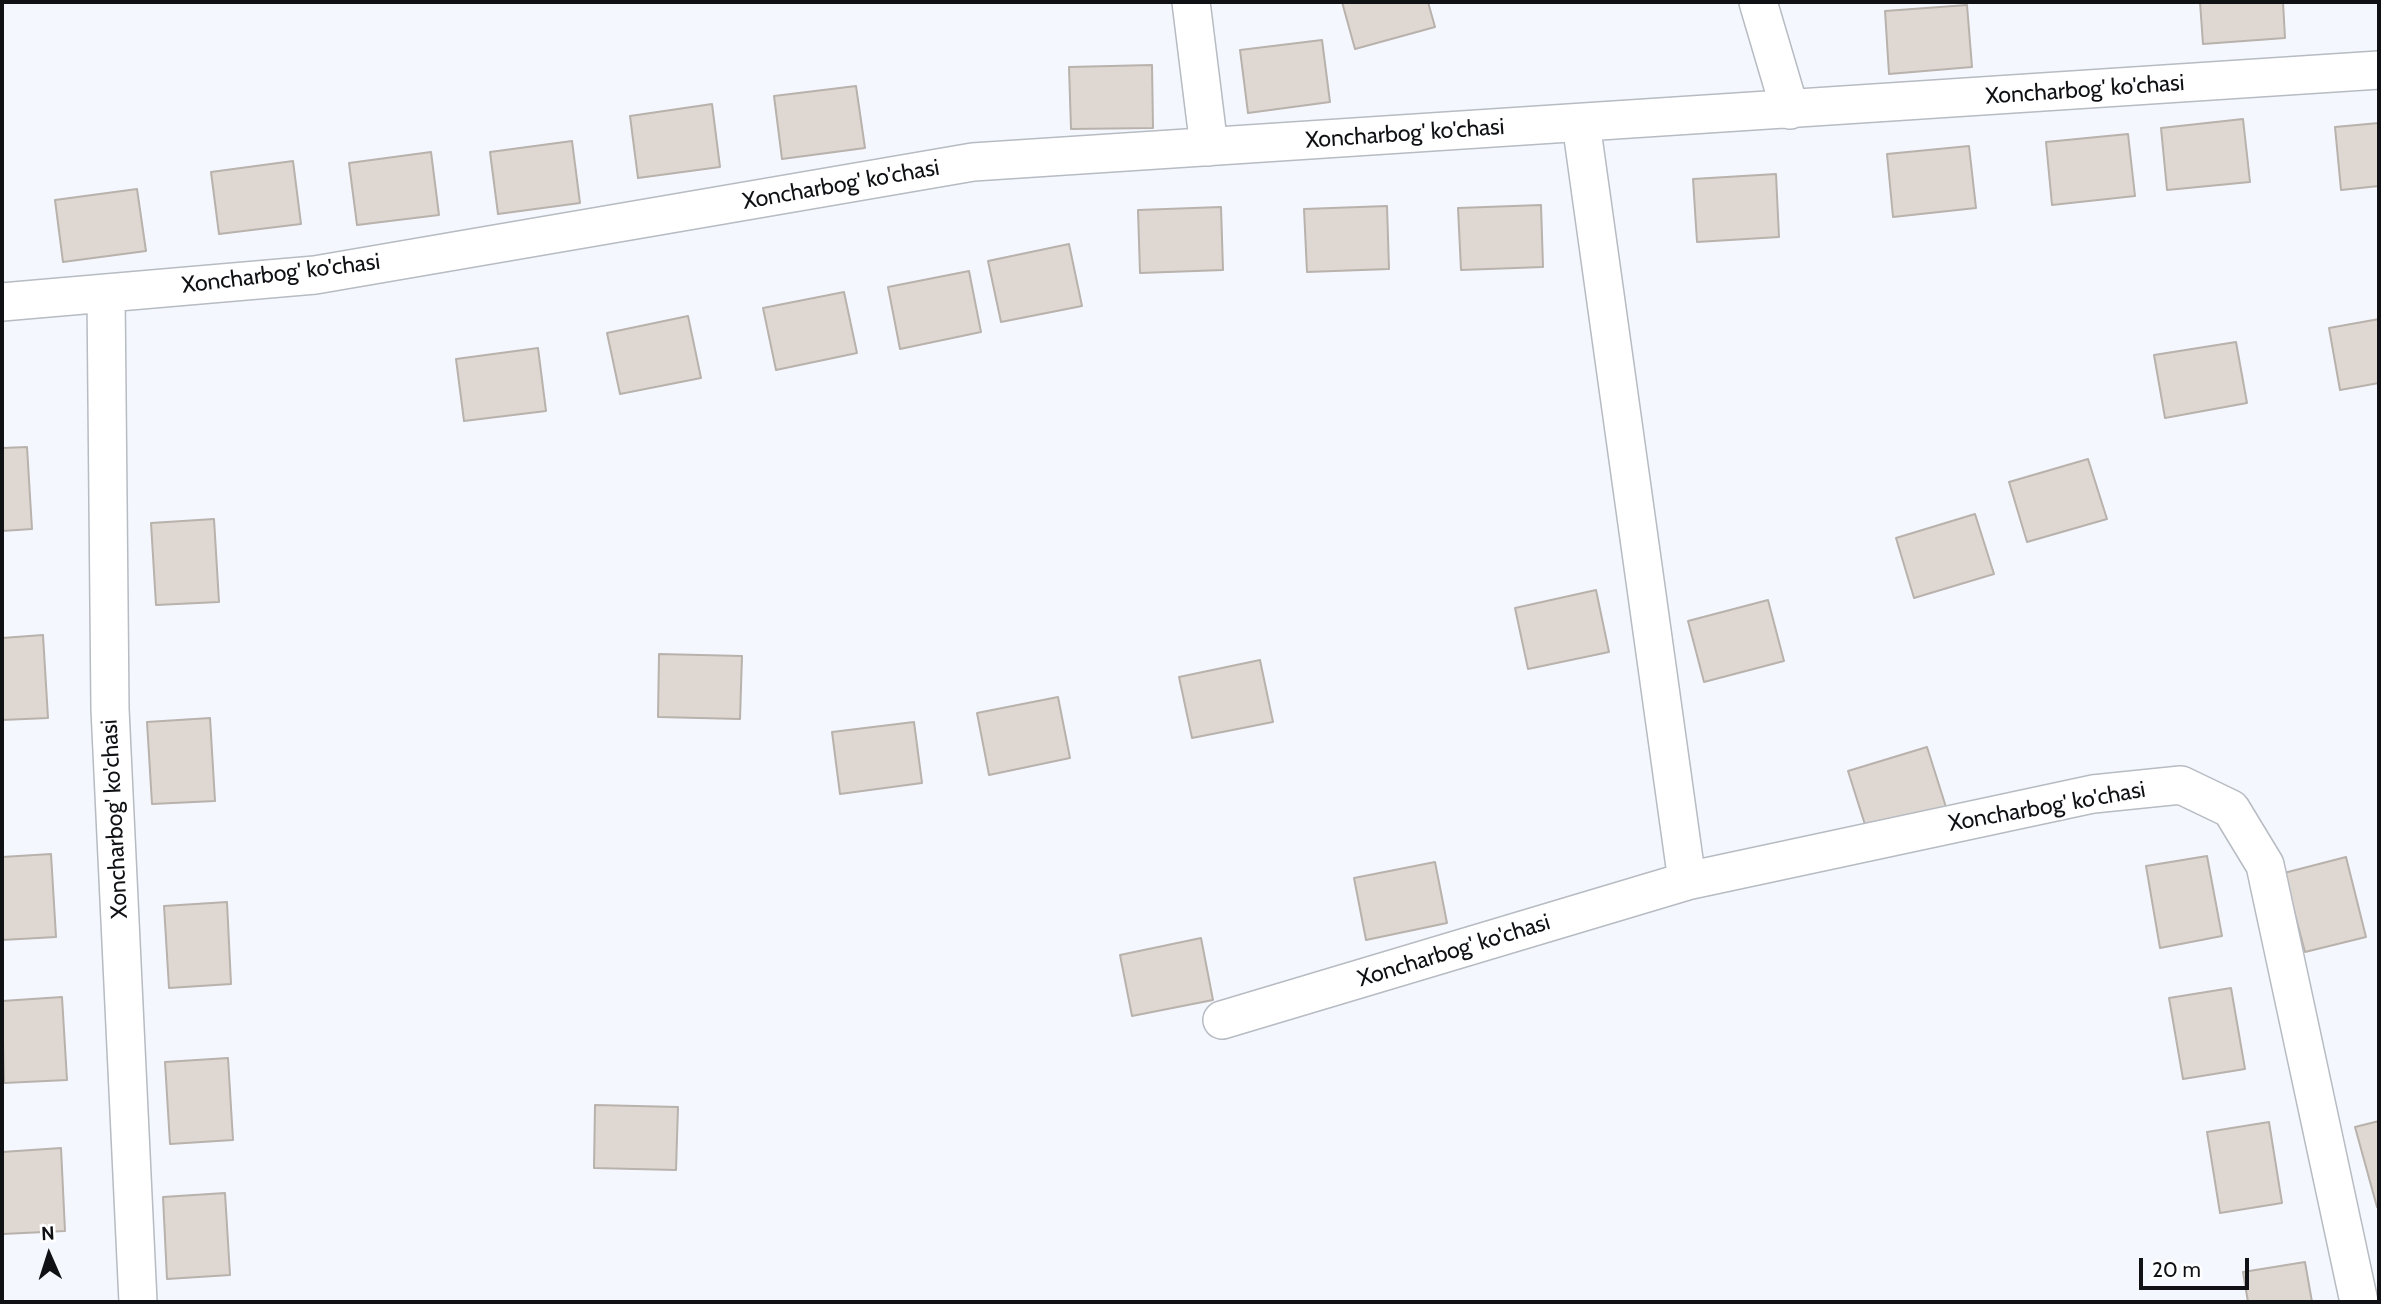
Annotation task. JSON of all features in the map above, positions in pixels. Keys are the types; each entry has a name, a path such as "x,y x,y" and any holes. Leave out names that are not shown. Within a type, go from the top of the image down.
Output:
{"street":[{"path":"1191,2 1209,147"},
{"path":"1758,2 1790,110"},
{"name":"Xoncharbog' ko'chasi","path":"2,302 315,275 973,162 2379,70"},
{"path":"1581,123 1687,881"},
{"name":"Xoncharbog' ko'chasi","path":"106,293 110,709 138,1302"},
{"name":"Xoncharbog' ko'chasi","path":"1222,1020 1687,881 2093,794 2181,785 2231,809 2265,864 2359,1302"}],"building":[{"path":"1342,2 1428,2 1435,27 1355,49"},
{"path":"2200,2 2283,2 2285,38 2203,44"},
{"path":"1967,5 1972,67 1889,74 1885,11"},
{"path":"1322,40 1330,102 1248,113 1240,50"},
{"path":"1152,65 1153,128 1071,129 1069,67"},
{"path":"856,86 865,148 782,159 774,96"},
{"path":"712,104 720,167 638,178 630,116"},
{"path":"2243,119 2250,182 2167,190 2161,128"},
{"path":"2379,123 2379,186 2341,190 2335,127"},
{"path":"2128,134 2135,196 2052,205 2046,142"},
{"path":"572,141 580,203 498,214 490,152"},
{"path":"1969,146 1976,208 1893,217 1887,154"},
{"path":"431,152 439,215 357,225 349,163"},
{"path":"293,161 301,224 219,234 211,172"},
{"path":"1776,174 1779,237 1697,242 1693,179"},
{"path":"137,189 146,251 63,262 55,200"},
{"path":"1541,205 1543,267 1461,270 1458,208"},
{"path":"1387,206 1389,269 1307,272 1304,209"},
{"path":"1221,207 1223,270 1140,273 1138,210"},
{"path":"1069,244 1082,306 1001,322 988,261"},
{"path":"969,271 981,332 900,349 888,287"},
{"path":"844,292 857,353 776,370 763,308"},
{"path":"688,316 701,378 620,394 607,333"},
{"path":"2379,319 2379,383 2340,390 2329,328"},
{"path":"2236,342 2247,403 2165,418 2154,355"},
{"path":"538,348 546,411 464,421 456,359"},
{"path":"27,447 32,529 2,531 2,448"},
{"path":"2088,459 2107,519 2027,542 2009,482"},
{"path":"1975,514 1994,574 1914,598 1896,538"},
{"path":"214,519 219,602 156,605 151,523"},
{"path":"1596,590 1609,652 1528,669 1515,608"},
{"path":"1768,600 1784,661 1704,682 1688,621"},
{"path":"43,635 48,718 2,720 2,638"},
{"path":"659,654 742,656 740,719 658,717"},
{"path":"1260,660 1273,722 1192,738 1179,677"},
{"path":"1058,697 1070,758 989,775 977,713"},
{"path":"210,718 215,801 152,804 147,722"},
{"path":"914,722 922,783 840,794 832,732"},
{"path":"1927,747 1946,807 1867,831 1848,771"},
{"path":"51,854 56,937 2,940 2,857"},
{"path":"2207,856 2222,936 2160,948 2146,866"},
{"path":"2346,857 2366,937 2305,952 2284,873"},
{"path":"1435,862 1447,923 1366,940 1354,878"},
{"path":"227,902 231,984 169,988 164,906"},
{"path":"1201,938 1213,1000 1132,1016 1120,955"},
{"path":"2231,988 2245,1069 2183,1079 2169,998"},
{"path":"62,997 67,1080 4,1083 2,1001"},
{"path":"228,1058 233,1140 170,1144 165,1062"},
{"path":"595,1105 678,1107 676,1170 594,1168"},
{"path":"2379,1121 2379,1206 2377,1207 2355,1127"},
{"path":"2269,1122 2282,1203 2220,1213 2207,1132"},
{"path":"61,1148 65,1231 3,1234 2,1152"},
{"path":"225,1193 230,1275 167,1279 163,1197"},
{"path":"2305,1262 2312,1302 2248,1302 2243,1272"}]}
